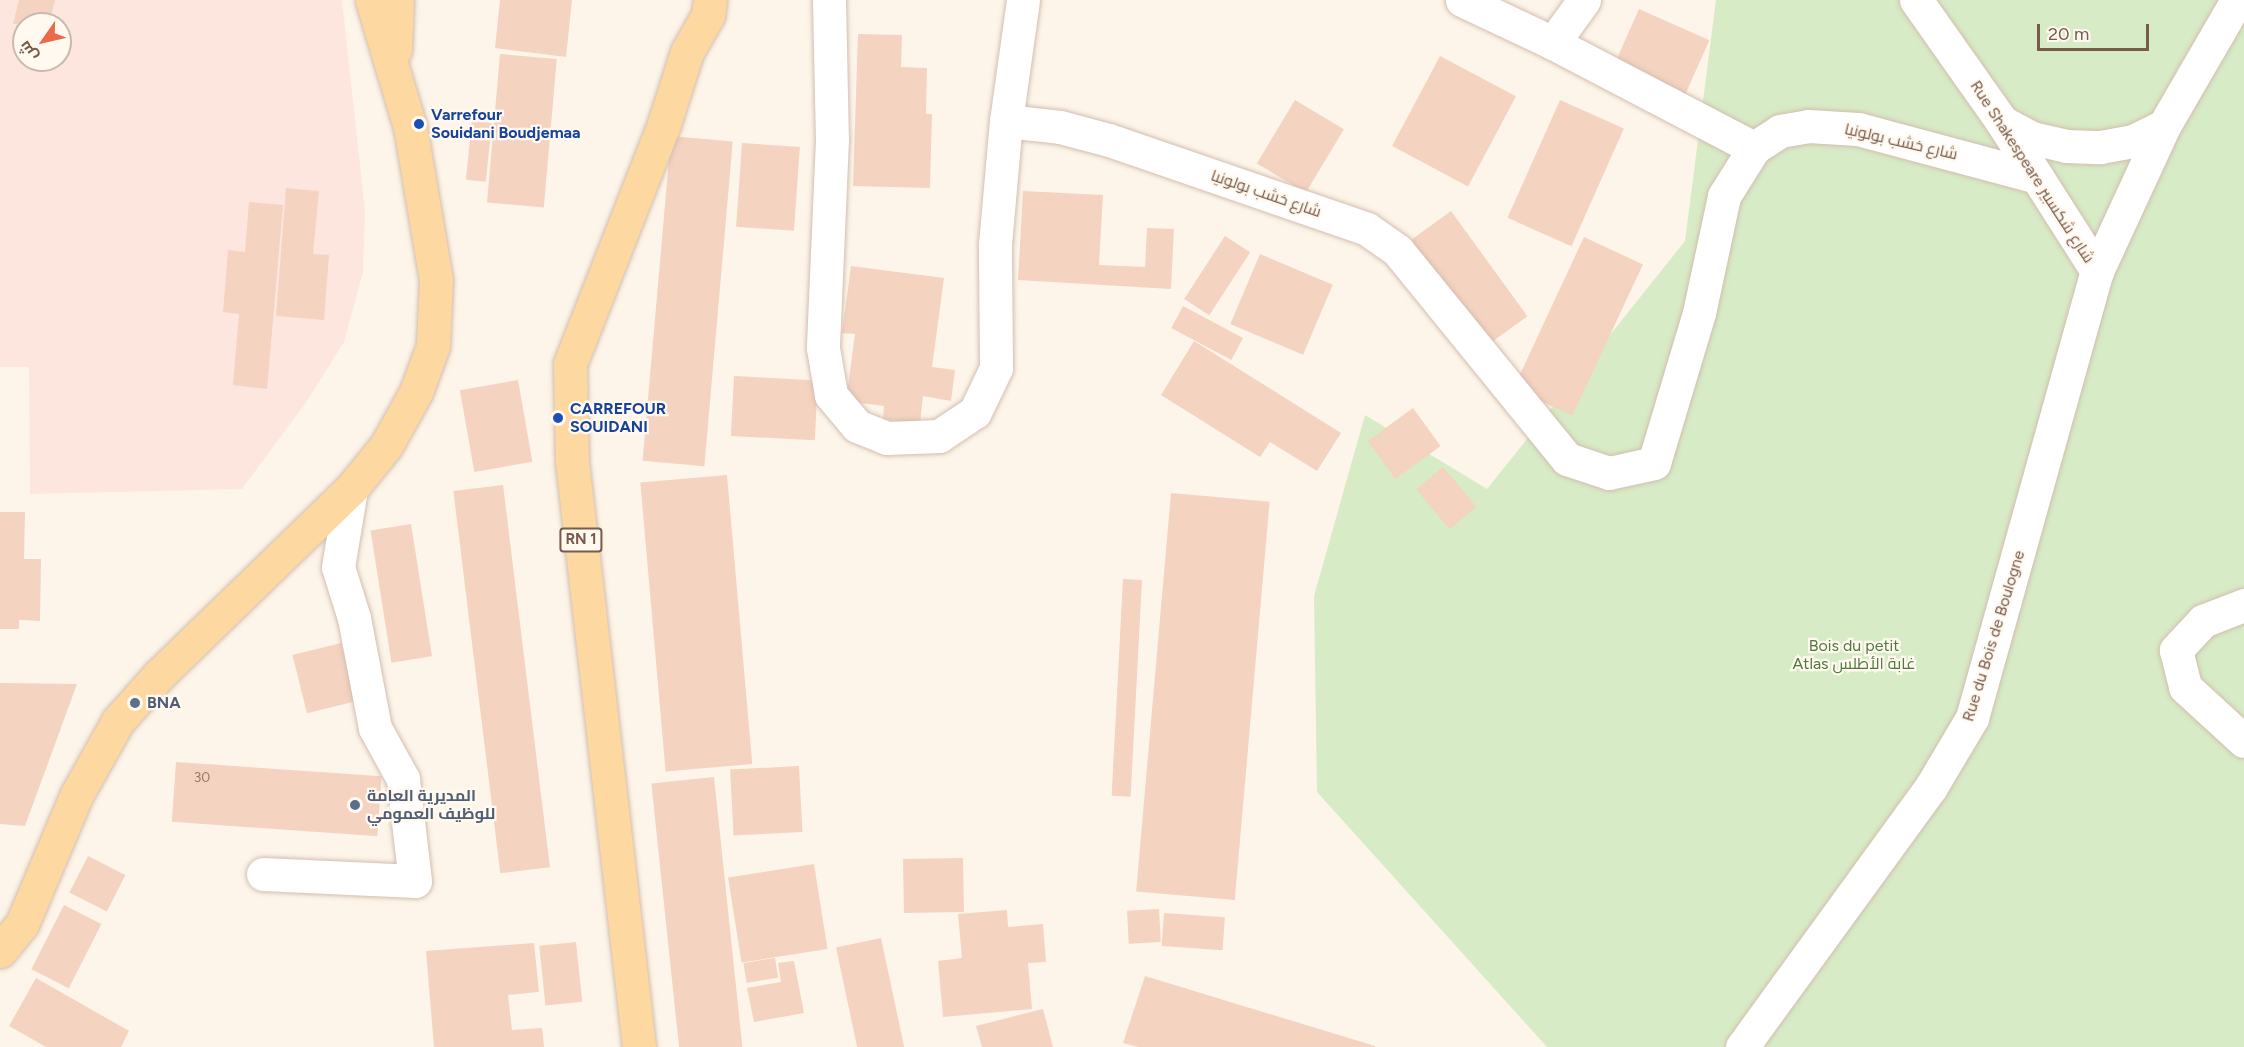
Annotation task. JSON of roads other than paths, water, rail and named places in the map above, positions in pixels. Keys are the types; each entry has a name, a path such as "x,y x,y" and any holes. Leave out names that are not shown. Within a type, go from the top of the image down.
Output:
{"main road":[{"path":"0,951 22,924 77,794 118,721 159,675 351,489 401,422 424,371 436,322 436,280 423,187 393,60 372,0"},
{"path":"393,60 397,0"},
{"name":"RN 1","path":"686,0 687,52"},
{"name":"RN 1","path":"639,1047 572,462 570,364 664,124 687,52 708,15 710,0"}],"street":[{"path":"830,0 832,139 823,348 831,395 857,426 887,438 939,436 975,412 996,368 995,244 1006,121 1023,0"},
{"path":"1462,0 1553,43 1754,148"},
{"path":"1553,43 1584,0"},
{"name":"Rue Shakespeare شارع شكسبير","path":"1916,0 2002,122 2097,271"},
{"name":"Rue Shakespeare شارع شكسبير","path":"2097,271 2164,126 2237,0"},
{"name":"شارع خشب بولونيا","path":"1006,121 1060,127 1109,140 1367,229 1398,251 1567,459 1609,473 1654,464 1699,313 1724,196 1754,148 1780,131 1799,128 1858,129 2037,177"},
{"path":"2002,122 2032,138 2066,146 2100,147 2133,141 2164,126"},
{"name":"Rue du Bois de Boulogne","path":"1742,1047 1931,787 1972,718 2097,271"},
{"path":"262,874 415,880 402,779 375,728 354,618 338,567 351,489"},
{"path":"2244,605 2202,621 2176,650 2185,687 2244,741"}],"place":[{"name":"Varrefour Souidani Boudjemaa","path":"419,124"},
{"name":"CARREFOUR SOUIDANI","path":"558,418"},
{"name":"BNA","path":"135,703"},
{"name":"المديرية العامة للوظيف العمومي","path":"355,805"}],"park label":[{"name":"Bois du petit Atlas غابة الأطلس","path":"1854,655"}]}
